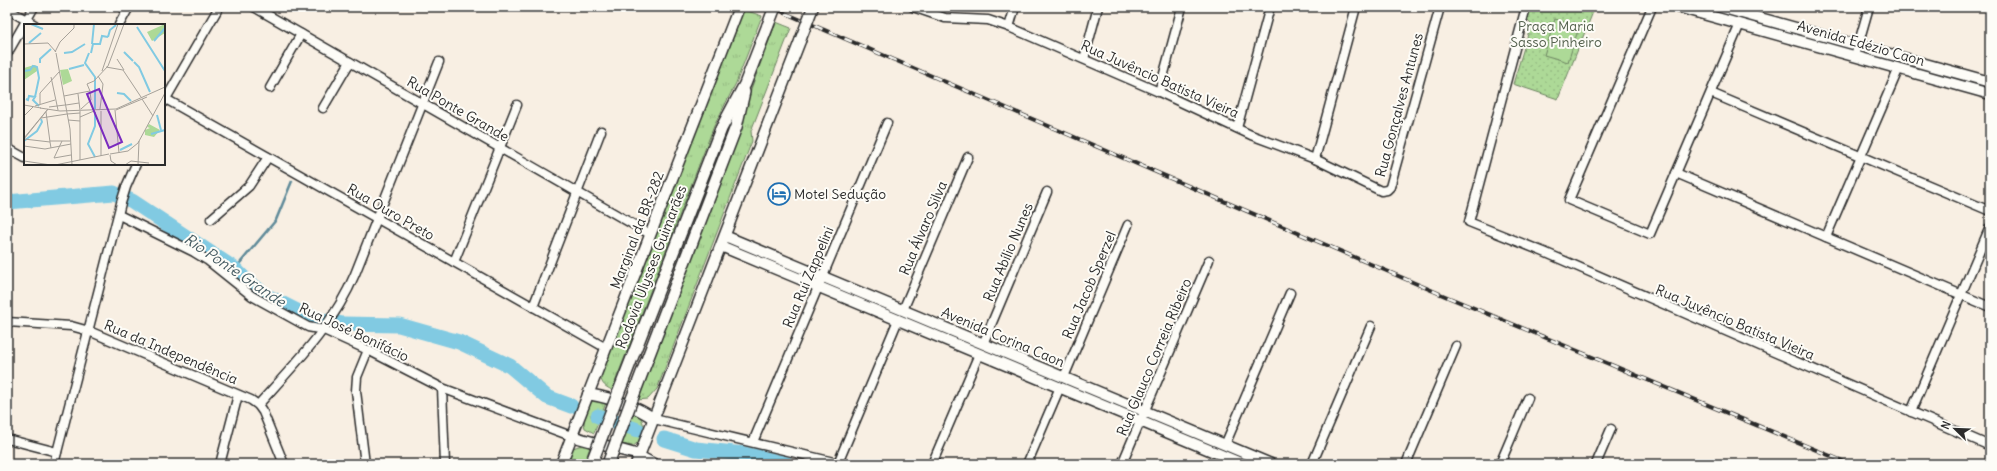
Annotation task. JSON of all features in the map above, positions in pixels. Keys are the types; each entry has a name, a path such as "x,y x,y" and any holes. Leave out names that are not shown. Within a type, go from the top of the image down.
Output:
{"highway":[{"name":"Rodovia Ulysses Guimarães","path":"591,463 721,129 745,84 775,7"},
{"name":"Rodovia Ulysses Guimarães","path":"608,464 736,128 745,84"}],"main road":[{"name":"Marginal da BR-282","path":"561,464 739,7"},
{"path":"571,436 638,460 813,7"},
{"name":"Avenida Edézio Caon","path":"1678,7 1990,94"},
{"name":"Avenida Edézio Caon","path":"1720,7 1990,82"},
{"name":"Avenida Corina Caon","path":"725,236 1271,464"},
{"name":"Avenida Corina Caon","path":"721,246 1243,464"},
{"path":"588,394 602,397 643,411 654,419"}],"street":[{"path":"7,54 34,7"},
{"path":"120,24 129,7"},
{"path":"165,100 219,7"},
{"name":"Rua Ponte Grande","path":"254,7 650,234"},
{"name":"Rua Juvêncio Batista Vieira","path":"913,7 945,18 988,20 1010,27 1237,128 1315,159 1381,191 1387,190 1390,187"},
{"path":"1010,27 1015,7"},
{"path":"1084,59 1098,7"},
{"path":"1159,92 1182,7"},
{"path":"1237,128 1270,7"},
{"path":"1315,159 1356,7"},
{"name":"Rua Gonçalves Antunes","path":"1390,187 1440,7"},
{"name":"Rua Juvêncio Batista Vieira","path":"1526,7 1469,222 1544,252 1990,446"},
{"path":"1652,7 1569,200 1650,234 1740,24"},
{"path":"1854,56 1869,7"},
{"path":"7,9 33,24"},
{"path":"270,88 301,34"},
{"path":"323,108 350,62"},
{"path":"284,464 263,412 258,405 326,327 349,289 439,62"},
{"path":"1826,237 1899,68"},
{"path":"1711,92 1990,211"},
{"name":"Rua Ouro Preto","path":"165,100 606,348"},
{"path":"454,262 517,105"},
{"name":"Rua Rui Zappelini","path":"753,442 887,123"},
{"path":"533,307 602,131"},
{"path":"7,148 24,157"},
{"name":"Rua Álvaro Silva","path":"903,310 968,156"},
{"path":"210,219 249,186 268,157"},
{"path":"54,464 124,193 136,165"},
{"path":"1676,173 1990,307"},
{"name":"Rua Abílio Nunes","path":"983,344 1047,192"},
{"name":"Rua José Bonifácio","path":"119,215 194,252 207,260 239,287 276,310 308,327 326,327 442,388 571,436"},
{"name":"Rua Jacob Sperzel","path":"1064,377 1128,225"},
{"path":"1911,412 1990,227"},
{"name":"Rua Glauco Correia Ribeiro","path":"1122,464 1209,260"},
{"path":"1225,445 1290,293"},
{"path":"654,419 840,463 898,320"},
{"name":"Rua da Independência","path":"7,322 64,325 89,331 238,394 258,405"},
{"path":"1312,464 1371,326"},
{"path":"1406,464 1456,346"},
{"path":"365,464 356,391 357,377 368,350"},
{"path":"932,464 979,354"},
{"path":"1027,464 1060,387"},
{"path":"442,388 445,464"},
{"path":"220,464 238,394"},
{"path":"1500,464 1528,398"},
{"path":"1596,464 1611,429"},
{"path":"7,439 57,452"},
{"path":"638,460 656,464"}],"green space":[{"name":"Praça Maria Sasso Pinheiro","path":"1531,7 1595,7 1558,99 1513,84 1531,24 1527,20"},
{"path":"1693,7 1706,7 1840,44 1840,46"},
{"path":"742,9 762,16 736,83 714,126 612,390 603,384 601,373"},
{"path":"1555,19 1579,27 1568,62 1544,55"},
{"path":"776,22 791,28 751,131 752,141 657,389 648,399 637,400 742,125 751,89"},
{"path":"1874,54 1990,86 1990,90 1874,57"},
{"path":"593,400 606,403 594,433 585,428 584,424 584,417 587,409"},
{"path":"632,412 639,415 642,419 644,432 640,440 633,446 620,444"},
{"path":"584,444 590,447 584,464 566,464 573,448"}],"waterway":[{"path":"235,269 276,220 292,181"},
{"name":"Rio Ponte Grande","path":"7,202 114,193 132,201 235,269 247,281 267,296 299,312 317,319 343,324 399,325 459,342 510,366 547,397 571,406"},
{"name":"Rio Ponte Grande","path":"598,416 638,430"},
{"name":"Rio Ponte Grande","path":"664,439 696,449 744,454 787,464"}],"railway":[{"path":"771,7 1445,296 1850,464"}],"place":[{"name":"Motel Sedução","path":"779,194"}]}
